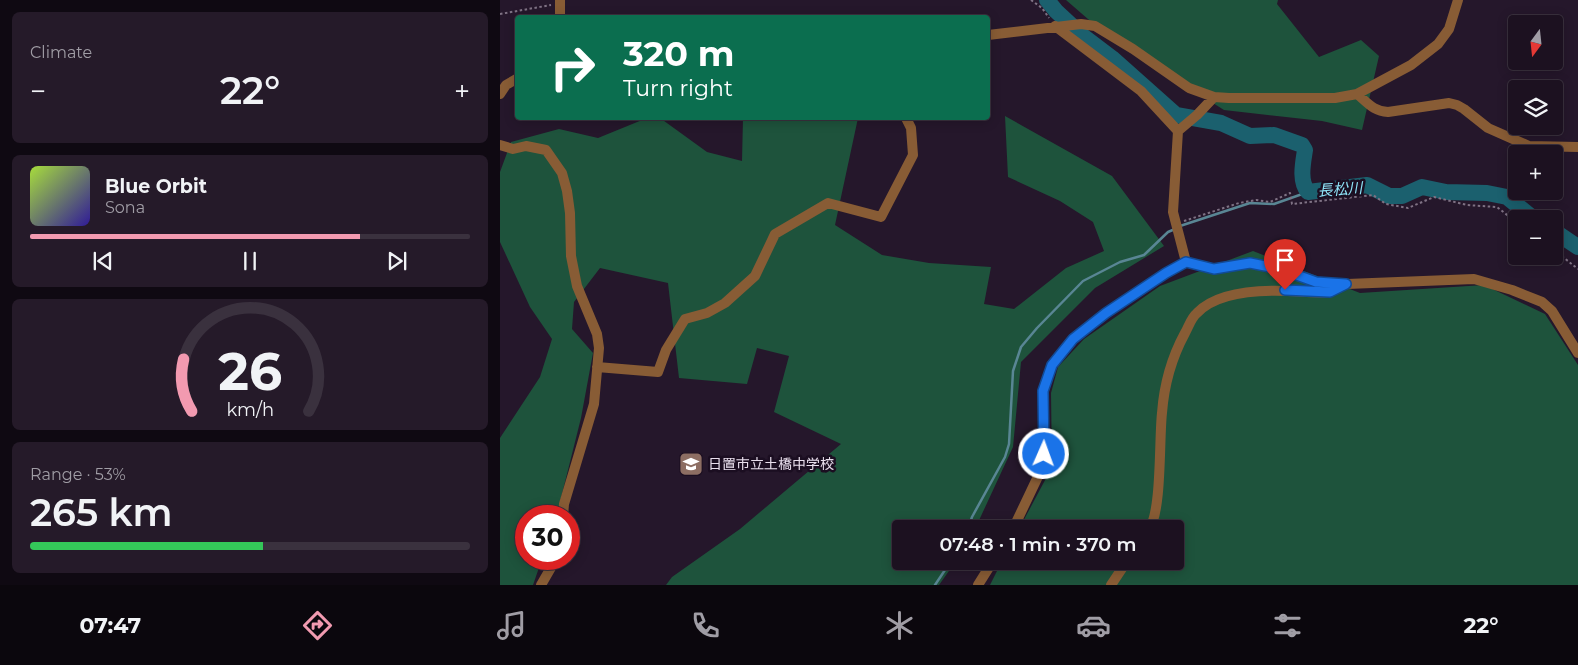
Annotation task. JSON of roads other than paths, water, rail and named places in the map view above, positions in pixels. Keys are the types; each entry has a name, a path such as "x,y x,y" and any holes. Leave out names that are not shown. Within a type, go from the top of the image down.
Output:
{"street":[{"path":"990,35 1081,24 1094,26 1133,49 1190,88 1214,97 1335,98 1357,94 1412,65 1438,44 1449,29 1458,0"},
{"path":"560,2 560,15"},
{"path":"1058,26 1141,91 1181,128"},
{"path":"500,94 506,85 515,80"},
{"path":"1357,94 1379,111 1388,112 1448,103 1457,105 1488,128 1529,146 1578,147"},
{"path":"1186,262 1173,212 1181,128 1214,97"},
{"path":"597,367 658,372 666,350 685,319 707,313 725,303 755,276 775,234 828,204 881,217 913,155 911,128 907,120"},
{"path":"500,145 513,149 526,146 546,150 562,173 570,213 571,256 576,286 597,334 599,348 594,404 564,505"},
{"path":"1017,520 1042,466 1044,442 1043,391 1052,365 1073,339 1106,313 1186,262 1214,269 1250,263 1280,269 1316,282 1346,284 1474,279 1512,290 1542,302 1552,311 1578,353"},
{"path":"1153,520 1157,502 1164,394 1177,347 1195,315 1204,307 1231,295 1285,290 1330,292 1346,284"},
{"path":"541,585 550,570"},
{"path":"978,585 987,570"},
{"path":"1112,585 1121,570"}],"waterway":[{"name":"長松川","path":"1047,0 1083,36 1112,58 1176,115 1221,123 1250,136 1274,135 1302,145 1305,150 1303,183 1308,192 1367,185 1389,196 1402,196 1422,187 1446,192 1487,193 1507,197 1523,210"},
{"path":"1180,226 1250,203 1274,204 1308,192"},
{"path":"971,520 1005,457 1009,444 1013,371 1021,347 1083,281 1120,262 1144,255 1168,232 1175,229"},
{"name":"長松川","path":"1563,237 1578,247"},
{"path":"935,585 945,570"}],"place":[{"name":"日置市立土橋中学校","path":"691,464"}]}
